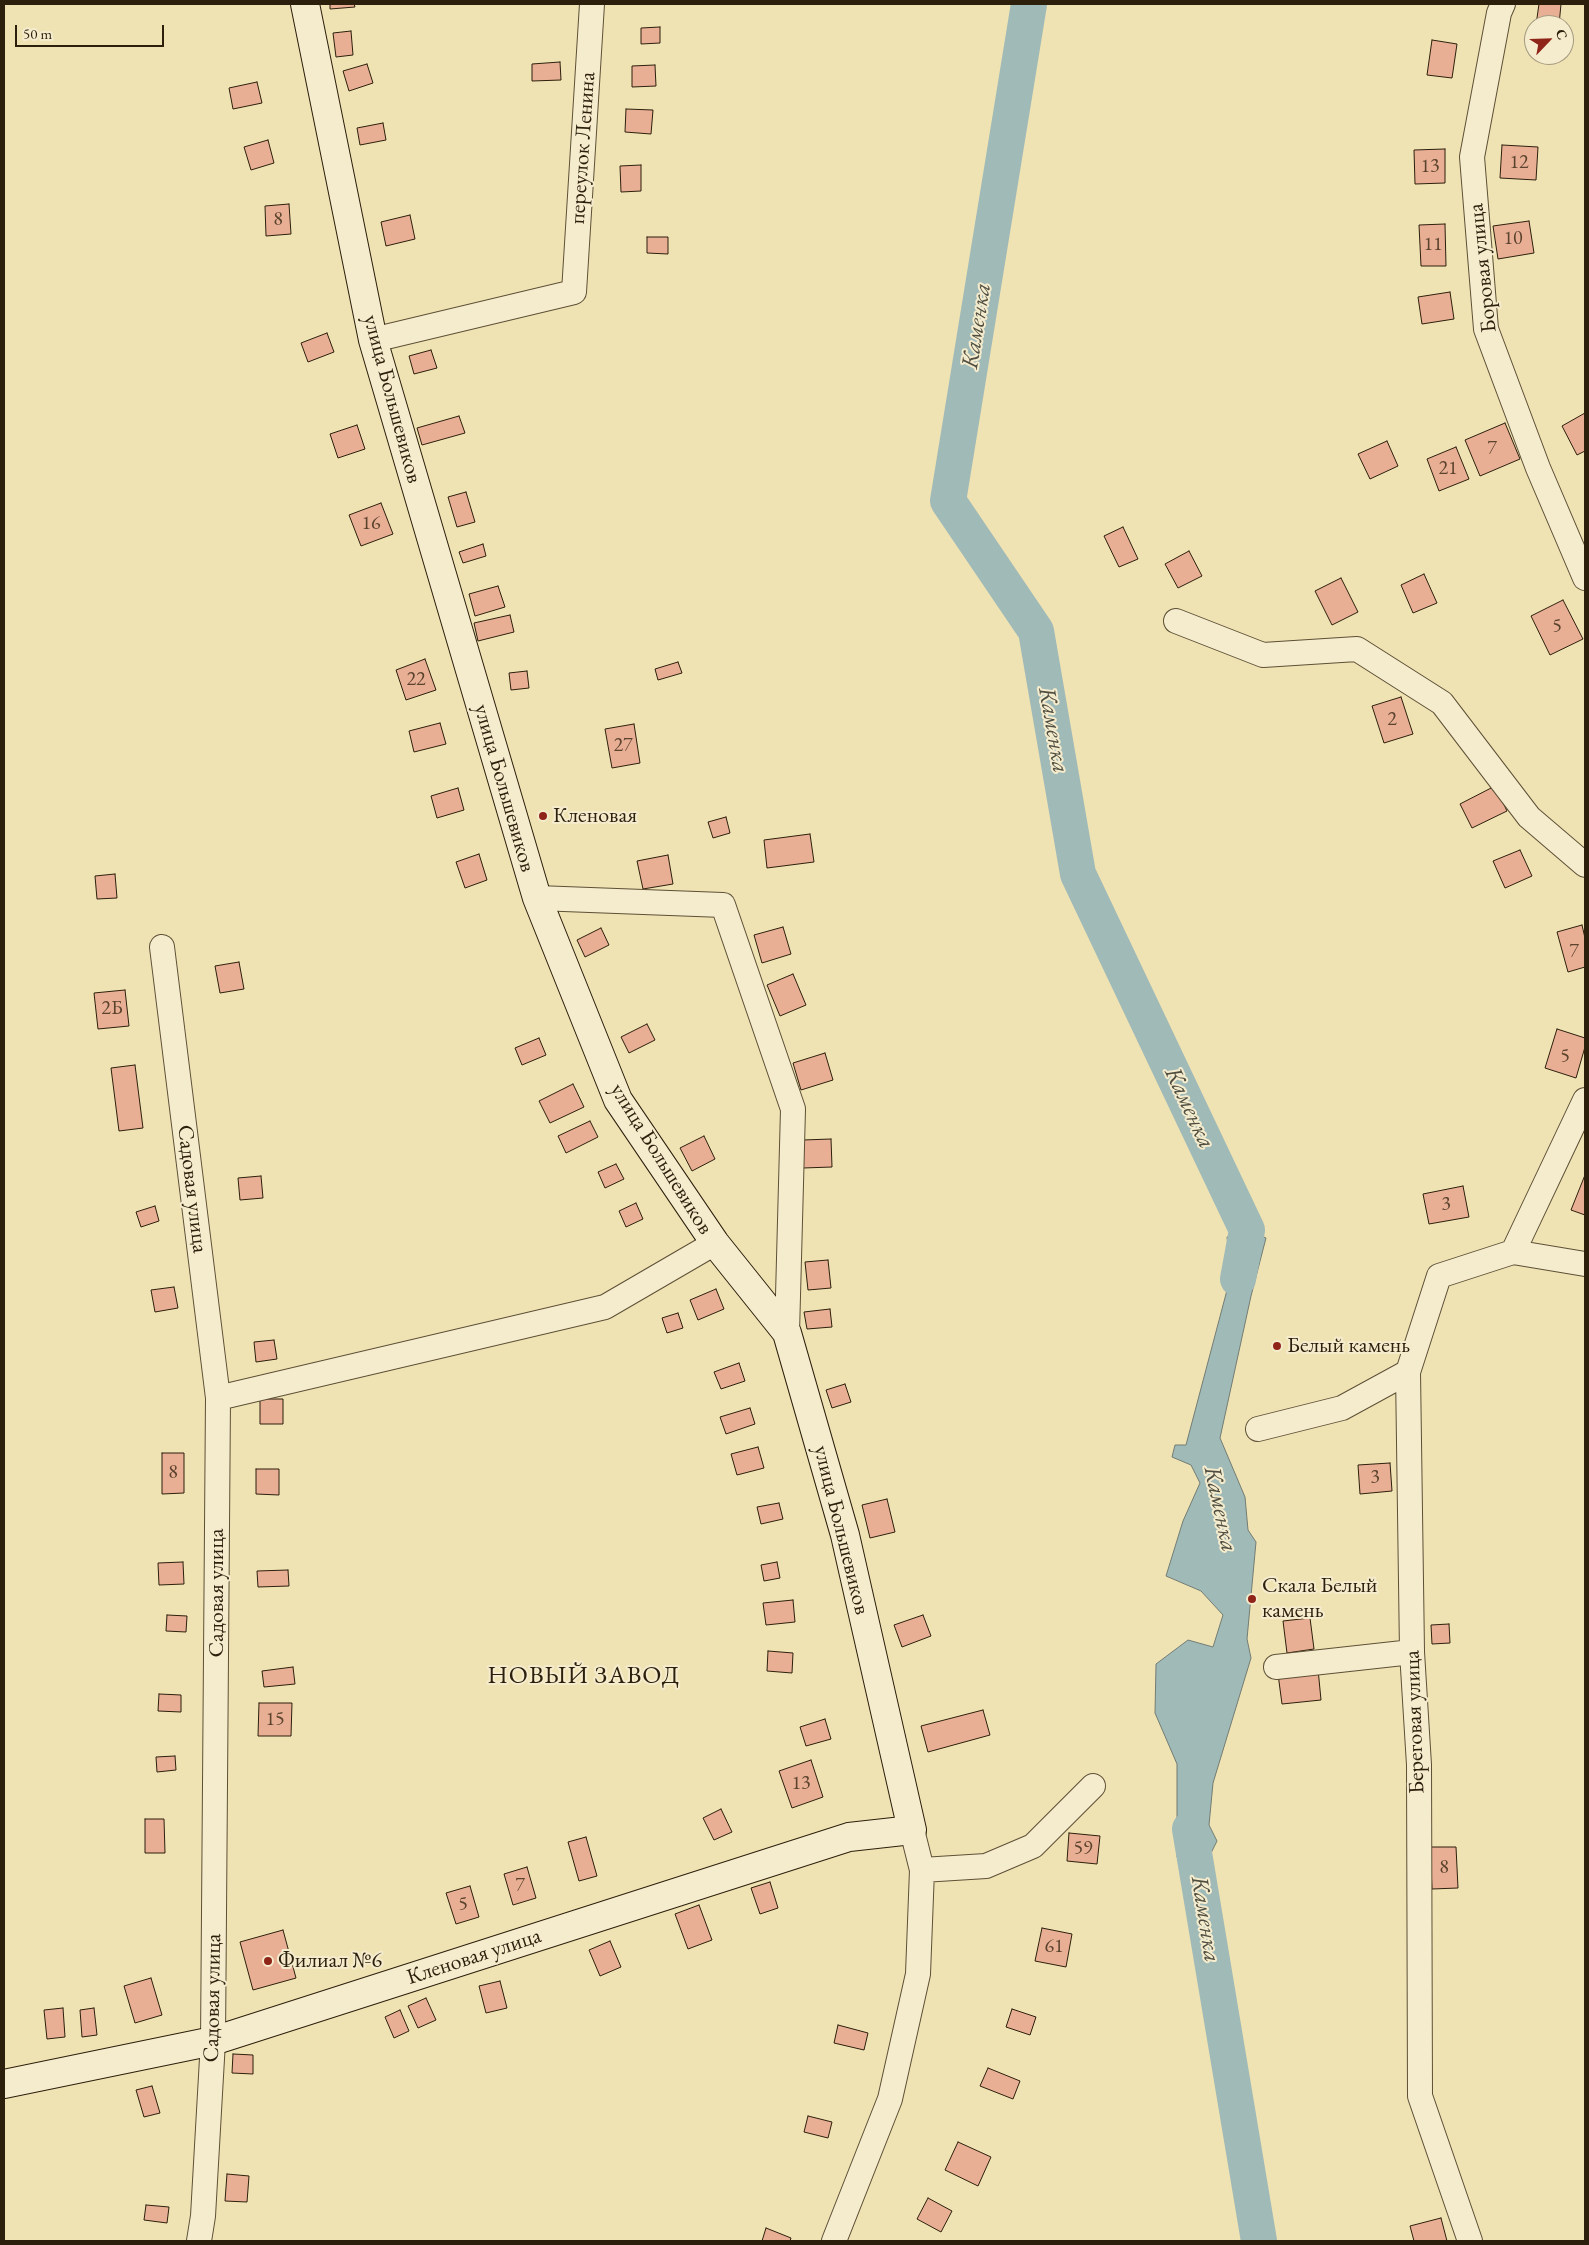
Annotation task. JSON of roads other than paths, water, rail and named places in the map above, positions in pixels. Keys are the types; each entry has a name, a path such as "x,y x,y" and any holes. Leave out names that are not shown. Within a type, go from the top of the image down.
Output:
{"street":[{"name":"улица Большевиков","path":"305,4 373,340 537,898 618,1100 714,1243 787,1333 845,1535 922,1870 918,1974 890,2099 834,2241"},
{"name":"переулок Ленина","path":"373,340 574,292 592,4"},
{"name":"Боровая улица","path":"1503,4 1499,13 1472,157 1486,329 1538,468 1585,578"},
{"path":"1176,621 1263,655 1357,649 1442,703 1529,817 1585,865"},
{"path":"537,898 723,906 793,1109 787,1333"},
{"name":"Садовая улица","path":"162,947 218,1398 213,2041 199,2241"},
{"path":"1585,1100 1513,1252 1585,1264"},
{"path":"218,1398 605,1307 714,1243"},
{"name":"Береговая улица","path":"1470,2241 1420,2096 1419,1765 1412,1652 1408,1372 1439,1276 1513,1252"},
{"path":"1258,1429 1342,1408 1408,1372"},
{"path":"1276,1667 1412,1652"},
{"path":"922,1870 986,1866 1033,1846 1093,1786"},
{"name":"Кленовая улица","path":"4,2084 213,2041 849,1837 912,1830"}],"water":[{"path":"1247,1230 1266,1238 1251,1296 1220,1438 1245,1497 1248,1530 1256,1542 1247,1639 1251,1658 1213,1783 1209,1825 1217,1841 1198,1879 1177,1857 1177,1764 1155,1713 1156,1664 1188,1640 1213,1647 1223,1615 1201,1591 1166,1576 1183,1521 1200,1483 1191,1465 1172,1457 1175,1445 1186,1445 1231,1275 1227,1237"}],"waterway":[{"name":"Каменка","path":"1029,4 948,501 1036,631 1078,874 1247,1230 1238,1279"},
{"name":"Каменка","path":"1190,1829 1259,2241"}],"place":[{"name":"Кленовая","path":"543,816"},
{"name":"Белый камень","path":"1277,1346"},
{"name":"Скала Белый камень","path":"1252,1599"},
{"name":"Филиал №6","path":"268,1961"}],"district":[{"name":"НОВЫЙ ЗАВОД","path":"584,1676"}]}
